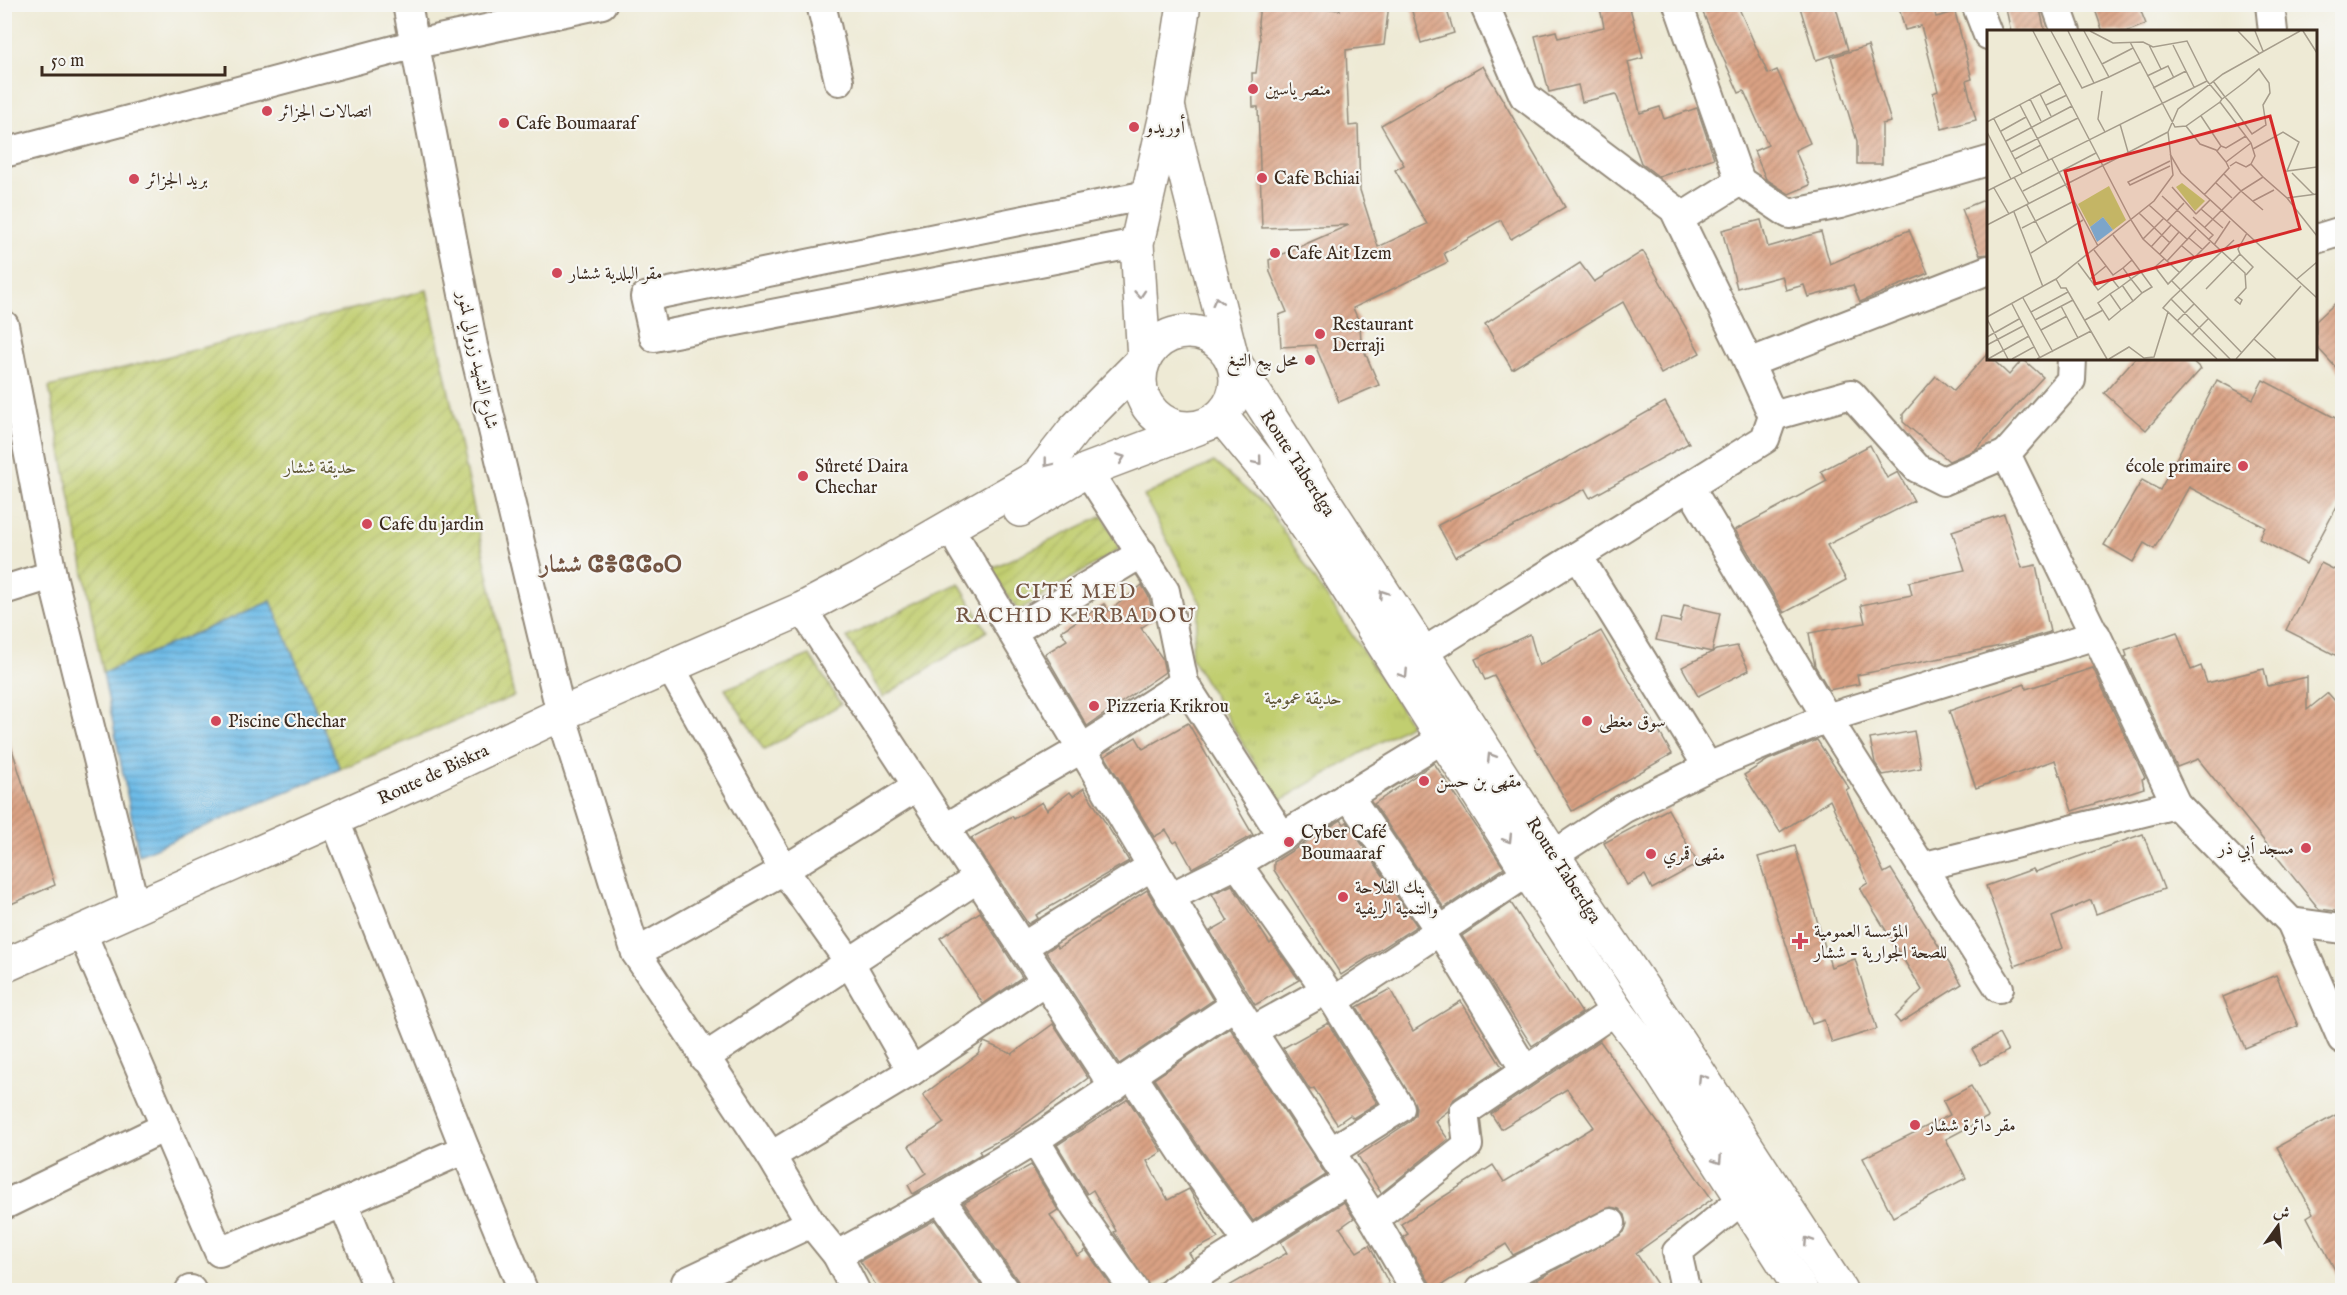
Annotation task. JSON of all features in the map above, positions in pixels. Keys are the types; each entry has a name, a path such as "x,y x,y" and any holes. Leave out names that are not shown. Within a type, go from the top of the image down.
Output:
{"main road":[{"path":"1184,4 1168,106 1137,243 1144,359 1140,373 1140,389 1145,403 1155,416 1167,424 1182,428 1209,422"},
{"path":"859,579 960,545 1088,470 1209,422 1229,406 1237,383 1232,358 1168,106"},
{"path":"859,579 1038,476 1074,430 1144,359 1153,346 1165,337 1180,332 1195,332 1210,336 1223,346 1232,358"},
{"name":"Route Taberdga","path":"1232,358 1422,653 1457,731"},
{"name":"Route Taberdga","path":"1209,422 1278,485 1457,731 1540,863 1666,1050 1756,1191 1802,1290"},
{"name":"Route de Biskra","path":"4,966 418,782 669,665 802,609 859,579"},
{"name":"Route Taberdga","path":"1540,863 1616,1010 1666,1050"},
{"name":"Route Taberdga","path":"1756,1191 1840,1290"}],"street":[{"name":"شارع الشهيد زروالي لمنور","path":"407,4 474,346 561,714 636,953 771,1156 811,1223 837,1255 855,1290"},
{"path":"4,153 416,44 602,4"},
{"path":"821,4 839,81"},
{"path":"1422,653 1764,439 1773,416 1674,209 1524,96 1484,4"},
{"path":"1678,4 1740,181 1789,214 1840,204 1987,162"},
{"path":"1976,4 1987,30"},
{"path":"2056,4 2065,30"},
{"path":"2270,4 2273,30"},
{"path":"1678,219 1740,181"},
{"path":"1137,243 654,338 645,297 1147,195"},
{"path":"2317,239 2343,231"},
{"path":"1749,363 1987,271"},
{"path":"6,341 52,575 135,907"},
{"path":"1773,416 1851,394 1917,468 1943,481 2006,454 2071,380 2072,360"},
{"path":"2006,454 2176,804 2291,922 2343,1039"},
{"path":"1088,470 1165,591 1184,683 1282,836"},
{"path":"1689,486 1827,718 1999,988"},
{"path":"960,545 1235,1005 1374,1219 1415,1290"},
{"path":"1013,631 1142,553"},
{"path":"1578,556 1708,766"},
{"path":"4,590 52,575"},
{"path":"802,609 1046,981 1182,1153 1249,1243"},
{"path":"1252,1031 1330,996 1440,931 1623,809 1708,766 1827,718 2094,634"},
{"path":"669,665 784,870 850,963 912,1071"},
{"path":"945,828 1083,748 1184,683"},
{"path":"1170,897 1237,864 1457,731"},
{"path":"636,953 784,870 918,786"},
{"path":"1348,795 1440,931 1525,1070"},
{"path":"1921,867 2176,804"},
{"path":"334,818 523,1290"},
{"path":"1237,864 1330,996 1400,1108 1330,1152"},
{"path":"1024,946 1152,866"},
{"path":"704,1058 978,878"},
{"path":"2291,922 2343,929"},
{"path":"82,933 219,1252 343,1203 465,1149"},
{"path":"771,1156 912,1071 1046,981"},
{"path":"837,1255 940,1198 1035,1140 1235,1005"},
{"path":"1374,1219 1468,1145 1464,1112 1616,1010"},
{"path":"4,1205 165,1127"},
{"path":"1035,1140 1076,1208 1134,1290"},
{"path":"1174,1290 1348,1180"},
{"path":"1681,1290 1685,1288 1677,1252 1756,1191"},
{"path":"940,1198 1004,1290"},
{"path":"343,1203 379,1290"},
{"path":"690,1290 686,1282 811,1223"},
{"path":"1480,1290 1611,1223"}],"green space":[{"name":"حديقة ششار","path":"427,290 514,696 340,769 271,601 103,673 49,387"},
{"name":"حديقة عمومية","path":"1214,462 1268,508 1411,724 1278,802 1190,656 1201,604 1144,496"},
{"path":"1103,516 1120,549 1018,611 990,569"},
{"path":"959,583 987,631 883,697 847,637"},
{"path":"810,655 841,704 764,750 725,689"}],"water":[{"name":"Piscine Chechar","path":"271,601 340,769 139,855 103,673"}],"building":[{"path":"1260,4 1297,4 1340,10 1339,4 1389,4 1384,45 1346,50 1349,126 1358,125 1360,190 1378,247 1427,224 1395,170 1404,165 1381,125 1483,66 1565,207 1511,239 1501,220 1444,253 1448,262 1353,308 1360,324 1361,343 1379,385 1339,402 1315,345 1281,347 1279,315 1287,312 1270,272 1269,260 1349,225 1262,228 1258,107 1253,107 1252,73 1256,73 1260,39 1258,23"},
{"path":"1410,4 1445,4 1454,33 1421,43"},
{"path":"1614,4 1629,4 1643,58 1628,62 1640,113 1660,107 1664,119 1697,108 1714,158 1659,177 1641,163 1616,94 1582,102 1578,85 1549,92 1535,36 1556,31 1558,38 1604,27 1600,8"},
{"path":"1699,4 1737,4 1768,74 1777,70 1810,143 1795,150 1810,185 1789,194 1766,179 1754,151 1768,145 1744,91 1739,93"},
{"path":"1799,4 1835,4 1848,50 1816,60"},
{"path":"1898,4 1933,4 1936,17 1955,12 1972,79 1966,81 1976,120 1942,129 1933,93 1938,91 1921,26 1905,30"},
{"path":"2005,4 2039,4 2045,30 2011,30"},
{"path":"2093,4 2138,4 2146,24 2131,30 2102,30"},
{"path":"1868,46 1891,122 1882,124 1882,164 1857,164 1857,141 1831,57"},
{"path":"1987,199 1987,254 1980,255 1962,209"},
{"path":"1761,220 1768,247 1821,232 1830,264 1909,230 1928,273 1860,302 1853,285 1808,297 1804,285 1786,290 1782,276 1737,288 1722,230"},
{"path":"1643,251 1700,353 1661,374 1623,302 1512,369 1485,324 1580,263 1594,282"},
{"path":"2343,296 2343,375 2317,347 2317,320"},
{"path":"1987,354 1987,360 1993,360 2009,375 2024,360 2043,377 1975,450 1949,461 1903,422 1903,414 1936,376 1954,391"},
{"path":"2133,360 2191,360 2201,369 2146,430 2104,393"},
{"path":"2217,380 2253,399 2263,380 2343,422 2343,495 2306,564 2259,539 2265,527 2189,487 2154,549 2144,543 2133,562 2104,545 2142,480 2160,490"},
{"path":"1665,402 1689,443 1590,498 1585,489 1455,557 1438,525 1538,474"},
{"path":"1870,445 1887,478 1898,472 1914,501 1827,545 1846,580 1784,613 1735,530 1827,481 1821,471"},
{"path":"2004,514 2022,568 2036,565 2050,632 2005,645 1857,675 1859,684 1829,690 1815,666 1809,633 1865,623 1861,605 1912,595 1909,582 1965,570 1952,531"},
{"path":"2321,563 2343,574 2343,659 2286,630"},
{"path":"1142,585 1149,597 1154,619 1141,628 1162,658 1165,672 1087,726 1045,654 1067,640 1061,631 1104,604 1109,611"},
{"path":"1684,605 1720,613 1712,652 1656,640 1661,618 1680,622"},
{"name":"سوق مغطى","path":"1601,631 1672,754 1572,811 1494,676 1485,680 1475,659 1530,634 1539,666"},
{"path":"2177,632 2191,670 2201,666 2207,683 2264,669 2268,686 2307,677 2307,710 2328,693 2343,710 2343,912 2319,909 2198,759 2177,767 2125,657 2127,656 2125,650"},
{"path":"1737,646 1749,670 1698,696 1682,667 1716,650"},
{"path":"2093,668 2145,778 2142,779 2144,788 2072,811 2055,760 1976,788 1949,711 2025,684 2026,689"},
{"path":"1188,723 1253,835 1192,868 1177,841 1174,843 1166,830 1154,837 1105,756 1136,737 1143,749"},
{"path":"1914,731 1921,768 1883,775 1875,763 1870,739"},
{"path":"9,740 55,885 4,907 4,741"},
{"path":"1817,740 1849,788 1846,790 1884,873 1891,869 1962,984 1900,1023 1895,1017 1922,990 1860,888 1868,883 1830,800 1780,832 1744,775 1768,760"},
{"path":"1434,763 1504,868 1444,908 1374,804"},
{"path":"1084,788 1129,861 1036,915 1038,918 1028,924 971,838 1012,816 1014,819 1042,802 1047,810 1070,792 1073,796"},
{"name":"مقهى قمري","path":"1668,809 1698,864 1652,889 1645,875 1627,885 1604,843"},
{"name":"بنك الفلاحة والتنمية الريفية","path":"1341,820 1344,824 1347,822 1417,926 1341,975 1274,870 1274,862"},
{"path":"2143,834 2164,889 2096,914 2091,900 2052,917 2063,948 2015,966 1986,886 2033,869 2035,872"},
{"path":"1795,846 1831,967 1855,959 1877,1029 1832,1043 1824,1020 1812,1024 1758,857"},
{"path":"1232,885 1270,944 1272,942 1299,980 1255,1005 1210,931 1228,921 1212,894"},
{"path":"1147,890 1213,1000 1119,1064 1046,952 1056,945 1058,948"},
{"path":"1511,903 1582,1013 1532,1046 1462,936"},
{"path":"980,912 1022,977 983,1004 940,938"},
{"path":"2276,975 2298,1026 2245,1048 2223,997"},
{"path":"1390,989 1413,1031 1461,1001 1502,1067 1454,1099 1448,1111 1435,1121 1448,1139 1381,1193 1358,1156 1409,1122 1415,1115 1416,1107 1357,1007"},
{"path":"1328,1023 1377,1103 1353,1118 1350,1115 1337,1124 1314,1088 1310,1090 1283,1048"},
{"path":"1053,1024 1088,1078 1013,1133 979,1151 981,1154 913,1194 908,1185 926,1173 909,1146 944,1123 923,1095 978,1054 984,1042 1012,1054"},
{"path":"1230,1028 1326,1175 1253,1221 1197,1144 1154,1079"},
{"path":"1999,1034 2008,1051 1981,1065 1972,1049"},
{"path":"1600,1041 1712,1199 1636,1253 1661,1290 1536,1290 1531,1283 1624,1232 1627,1224 1625,1215 1619,1209 1611,1207 1513,1255 1506,1244 1434,1290 1403,1237 1408,1234 1401,1224 1493,1165 1504,1182 1594,1127 1567,1089 1501,1129 1491,1114"},
{"path":"1971,1086 1988,1117 1946,1139 1966,1178 1893,1217 1863,1158 1950,1115 1943,1101"},
{"path":"1128,1099 1162,1152 1147,1161 1168,1200 1189,1189 1218,1238 1189,1253 1193,1259 1150,1289 1114,1232 1116,1231 1093,1190 1087,1194 1057,1145"},
{"path":"2343,1111 2343,1285 2307,1217 2313,1213 2277,1147"},
{"path":"1031,1165 1058,1210 1050,1215 1077,1256 1086,1250 1114,1290 1062,1290 1058,1283 1045,1290 1020,1290 1018,1281 964,1203"},
{"path":"1344,1202 1354,1218 1340,1228 1357,1252 1369,1245 1389,1284 1376,1290 1222,1290 1287,1253 1281,1242"},
{"path":"935,1220 984,1290 879,1290 860,1261"}],"place":[{"name":"منصر ياسين","path":"1253,89"},
{"name":"اتصالات الجزائر","path":"267,111"},
{"name":"Cafe Boumaaraf","path":"504,123"},
{"name":"أوريدو","path":"1134,127"},
{"name":"Cafe Bchiai","path":"1262,178"},
{"name":"بريد الجزائر","path":"134,179"},
{"name":"Cafe Ait Izem","path":"1275,253"},
{"name":"مقر البلدية ششار","path":"557,273"},
{"name":"Restaurant Derraji","path":"1320,334"},
{"name":"محل بيع التبغ","path":"1310,360"},
{"name":"école primaire","path":"2243,466"},
{"name":"Sûreté Daira Chechar","path":"803,476"},
{"name":"Cafe du jardin","path":"367,524"},
{"name":"Pizzeria Krikrou","path":"1094,706"},
{"name":"Piscine Chechar","path":"216,721"},
{"name":"سوق مغطى","path":"1587,721"},
{"name":"مقهى بن حسن","path":"1424,781"},
{"name":"Cyber Café Boumaaraf","path":"1289,842"},
{"name":"مسجد أبي ذر","path":"2306,848"},
{"name":"مقهى قمري","path":"1651,854"},
{"name":"بنك الفلاحة والتنمية الريفية","path":"1343,897"},
{"name":"المؤسسة العمومية للصحة الجوارية - ششار","path":"1800,941"},
{"name":"مقر دائرة ششار","path":"1915,1125"}],"district":[{"name":"ششار ⵛⴻⵛⵛⴰⵔ","path":"611,564"},
{"name":"CITÉ MED RACHID KERBADOU","path":"1076,603"}]}
